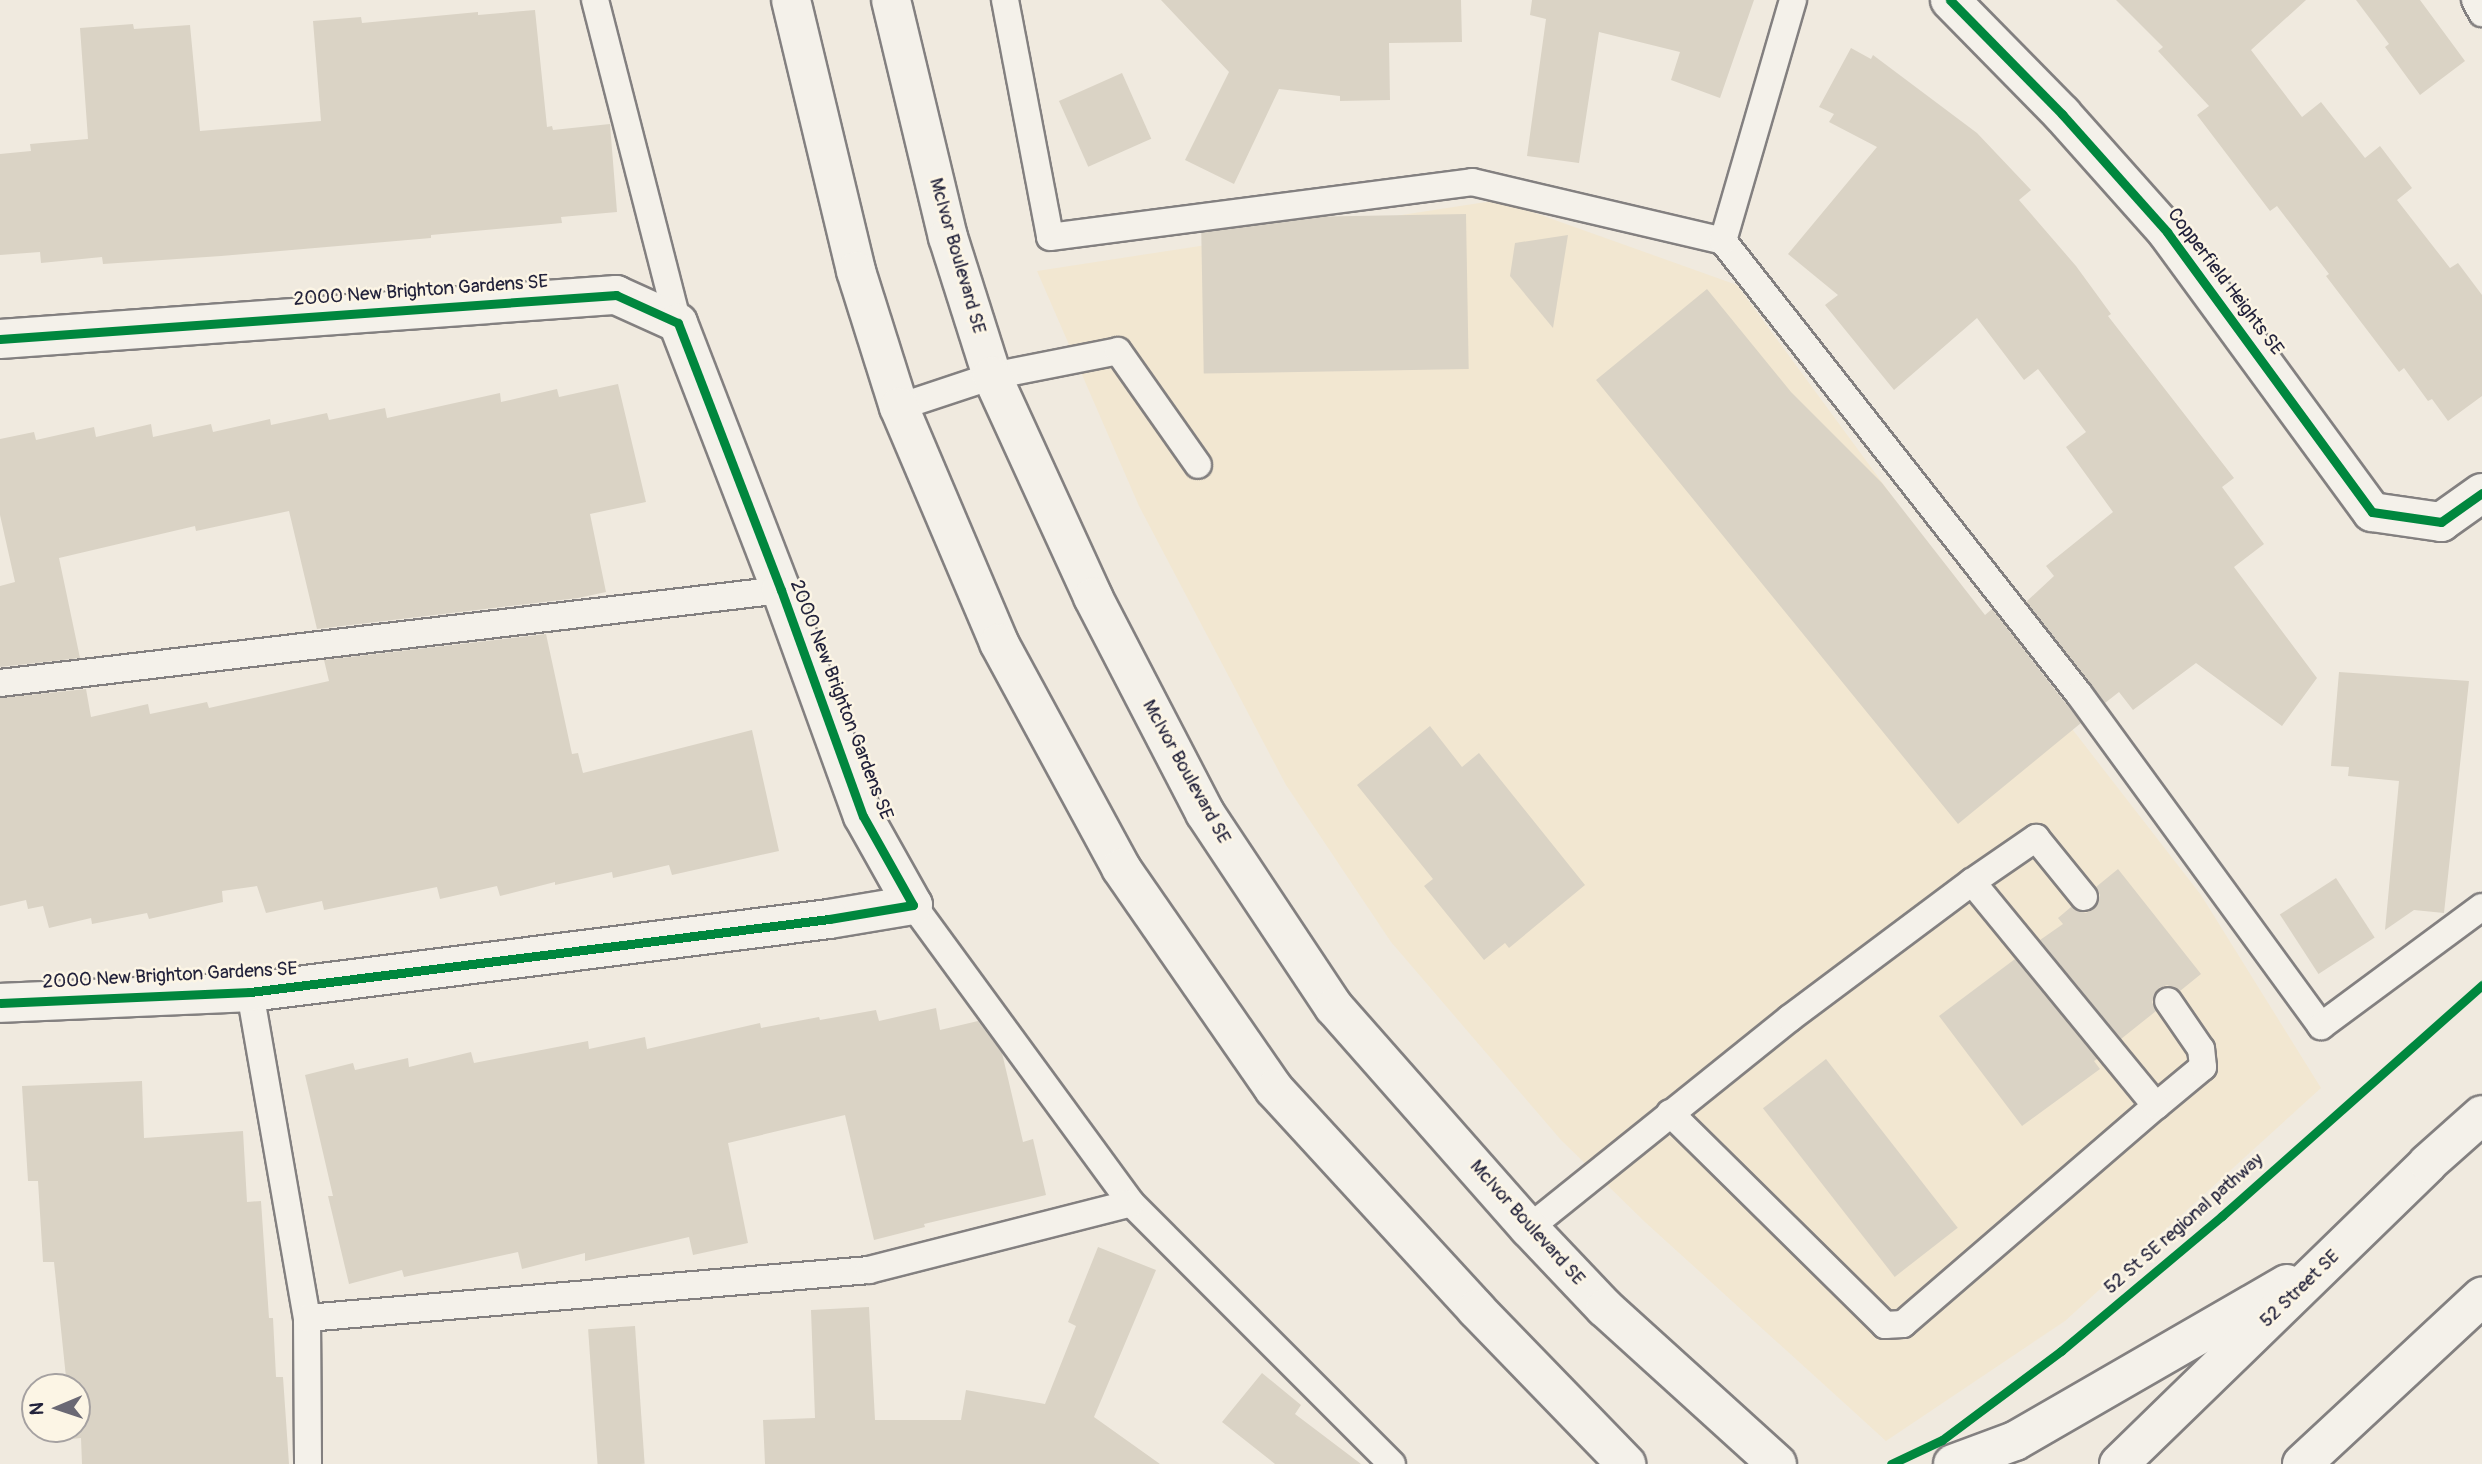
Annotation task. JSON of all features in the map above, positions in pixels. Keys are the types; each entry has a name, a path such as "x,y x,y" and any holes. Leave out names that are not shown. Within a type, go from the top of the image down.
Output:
{"main road":[{"path":"791,0 856,271 899,407 999,643 1121,868 1273,1089 1476,1309 1626,1464"},
{"name":"McIvor Boulevard SE","path":"891,0 948,237 992,376 1093,597 1205,813 1335,1007 1529,1228 1605,1308 1777,1464"},
{"name":"Copperfield Heights SE","path":"1950,0 2062,114 2167,232 2372,512 2441,522 2482,493"},
{"name":"2000 New Brighton Gardens SE","path":"0,339 616,295 678,323 781,590 863,816 913,905 829,919 250,992 0,1003"},
{"name":"52 Street SE","path":"2119,1464 2482,1115"},
{"path":"1953,1464 2015,1441 2236,1311 2326,1263"},
{"path":"2302,1464 2482,1297"}],"lane":[{"path":"595,0 678,323"},
{"path":"1005,0 1050,237 1472,182 1723,241 2079,694 2321,1026 2482,907"},
{"path":"1723,241 1793,0"},
{"path":"2474,0 2482,13"},
{"path":"899,407 992,376 1118,351 1198,465"},
{"path":"0,683 781,590"},
{"path":"1529,1228 1790,1018 1972,882 2036,838 2084,897"},
{"path":"1972,882 2157,1106"},
{"path":"913,905 1131,1203 1392,1464"},
{"path":"250,992 307,1318 308,1464"},
{"path":"1670,1113 1885,1325 1903,1324 2203,1067 2202,1049 2168,1001"},
{"path":"307,1318 869,1270 1131,1203"}],"shaded area":[{"path":"1499,200 1737,285 1906,515 2201,895 2321,1088 2065,1321 1886,1441 1645,1222 1561,1140 1391,942 1286,785 1139,506 1037,271"}],"building":[{"path":"1161,0 1461,0 1462,42 1389,43 1390,100 1340,101 1340,96 1279,89 1234,184 1185,160 1229,72"},
{"path":"1532,0 1754,0 1720,98 1671,80 1680,52 1599,32 1579,163 1527,156 1546,19 1530,15"},
{"path":"2116,0 2306,0 2251,50 2302,117 2321,102 2365,158 2380,146 2412,188 2397,200 2450,268 2458,263 2482,295 2482,396 2448,421 2432,399 2428,401 2404,368 2399,372 2277,206 2270,211 2197,115 2209,106 2158,51 2163,47"},
{"path":"2356,0 2420,0 2465,61 2420,95 2385,47 2389,44"},
{"path":"535,10 547,127 552,126 553,130 610,124 617,212 561,217 562,223 431,235 431,238 221,256 103,264 102,257 41,263 40,252 0,255 0,154 31,151 30,144 88,139 80,28 133,24 134,29 190,25 200,131 321,121 313,21 361,17 362,23 478,12 478,15"},
{"path":"1851,48 1871,59 1873,55 1977,133 2031,190 2019,200 2076,266 2111,314 2108,316 2234,478 2222,487 2264,544 2234,567 2317,678 2282,726 2196,663 2133,710 2119,692 2105,703 2026,602 2054,576 2046,566 2113,512 2066,447 2086,432 2038,369 2024,380 1977,318 1894,390 1825,305 1838,295 1788,254 1877,147 1829,122 1834,114 1819,107"},
{"path":"1122,73 1151,139 1088,167 1059,101"},
{"path":"1466,214 1469,369 1204,374 1201,219"},
{"path":"1568,235 1553,328 1510,276 1515,243"},
{"path":"1707,289 1791,392 1882,483 1985,615 1992,609 2081,723 1958,824 1596,380"},
{"path":"618,384 646,502 590,514 606,592 578,598 317,629 289,511 196,531 195,526 59,558 80,658 0,667 0,586 15,582 0,515 0,439 34,432 36,440 94,427 96,437 151,424 153,437 211,424 213,432 270,419 271,425 327,413 329,420 385,408 387,418 500,393 501,402 557,389 559,397"},
{"path":"546,634 572,754 578,753 583,773 752,730 779,851 672,875 669,865 613,878 612,872 555,885 555,882 500,896 497,886 440,899 437,887 324,910 322,901 266,913 257,886 222,891 223,902 149,919 147,913 92,924 91,918 49,928 43,906 28,909 26,900 0,906 0,698 86,689 91,717 148,704 150,714 207,702 209,708 329,681 324,660"},
{"path":"2339,672 2469,681 2444,913 2414,910 2385,930 2399,781 2348,776 2349,767 2331,766"},
{"path":"1430,726 1462,767 1479,753 1585,885 1509,948 1505,943 1484,960 1424,886 1433,879 1357,785"},
{"path":"2118,869 2201,974 2180,991 2167,985 2159,988 2152,1002 2156,1011 2121,1039 2040,940 2063,924 2058,918 2071,907 2086,913 2094,909 2100,895 2096,887"},
{"path":"2336,878 2375,938 2318,974 2280,914"},
{"path":"2015,959 2097,1059 2094,1061 2100,1069 2022,1126 1939,1016"},
{"path":"936,1008 940,1030 978,1021 1002,1053 1023,1142 1033,1139 1046,1195 924,1224 925,1227 874,1240 845,1115 728,1143 748,1243 693,1255 689,1237 585,1261 585,1253 522,1269 518,1252 404,1277 402,1270 349,1284 328,1196 333,1196 305,1075 353,1063 355,1070 408,1058 409,1067 471,1052 474,1063 588,1041 589,1049 645,1037 647,1049 760,1023 761,1028 876,1010 879,1021"},
{"path":"1826,1059 1958,1228 1895,1277 1763,1108"},
{"path":"142,1081 144,1138 243,1131 247,1202 261,1201 269,1318 273,1318 276,1377 283,1377 289,1464 82,1464 81,1443 91,1443 91,1373 66,1373 54,1262 43,1262 38,1181 28,1181 22,1086"},
{"path":"1098,1247 1156,1270 1094,1417 1160,1464 765,1464 763,1420 815,1418 811,1310 869,1307 875,1420 961,1420 966,1390 1045,1404 1076,1326 1068,1322"},
{"path":"635,1326 645,1464 598,1464 588,1329"},
{"path":"1262,1373 1301,1405 1295,1414 1361,1464 1275,1464 1222,1422"}],"cycle path":[{"path":"1950,0 2062,114 2167,232 2372,512 2441,522 2482,493"},
{"path":"0,339 616,295 678,323 781,590 863,816 913,905 829,919 250,992 0,1003"},
{"name":"52 St SE regional pathway","path":"1891,1464 1942,1440 2061,1351 2222,1216 2482,985"}]}
